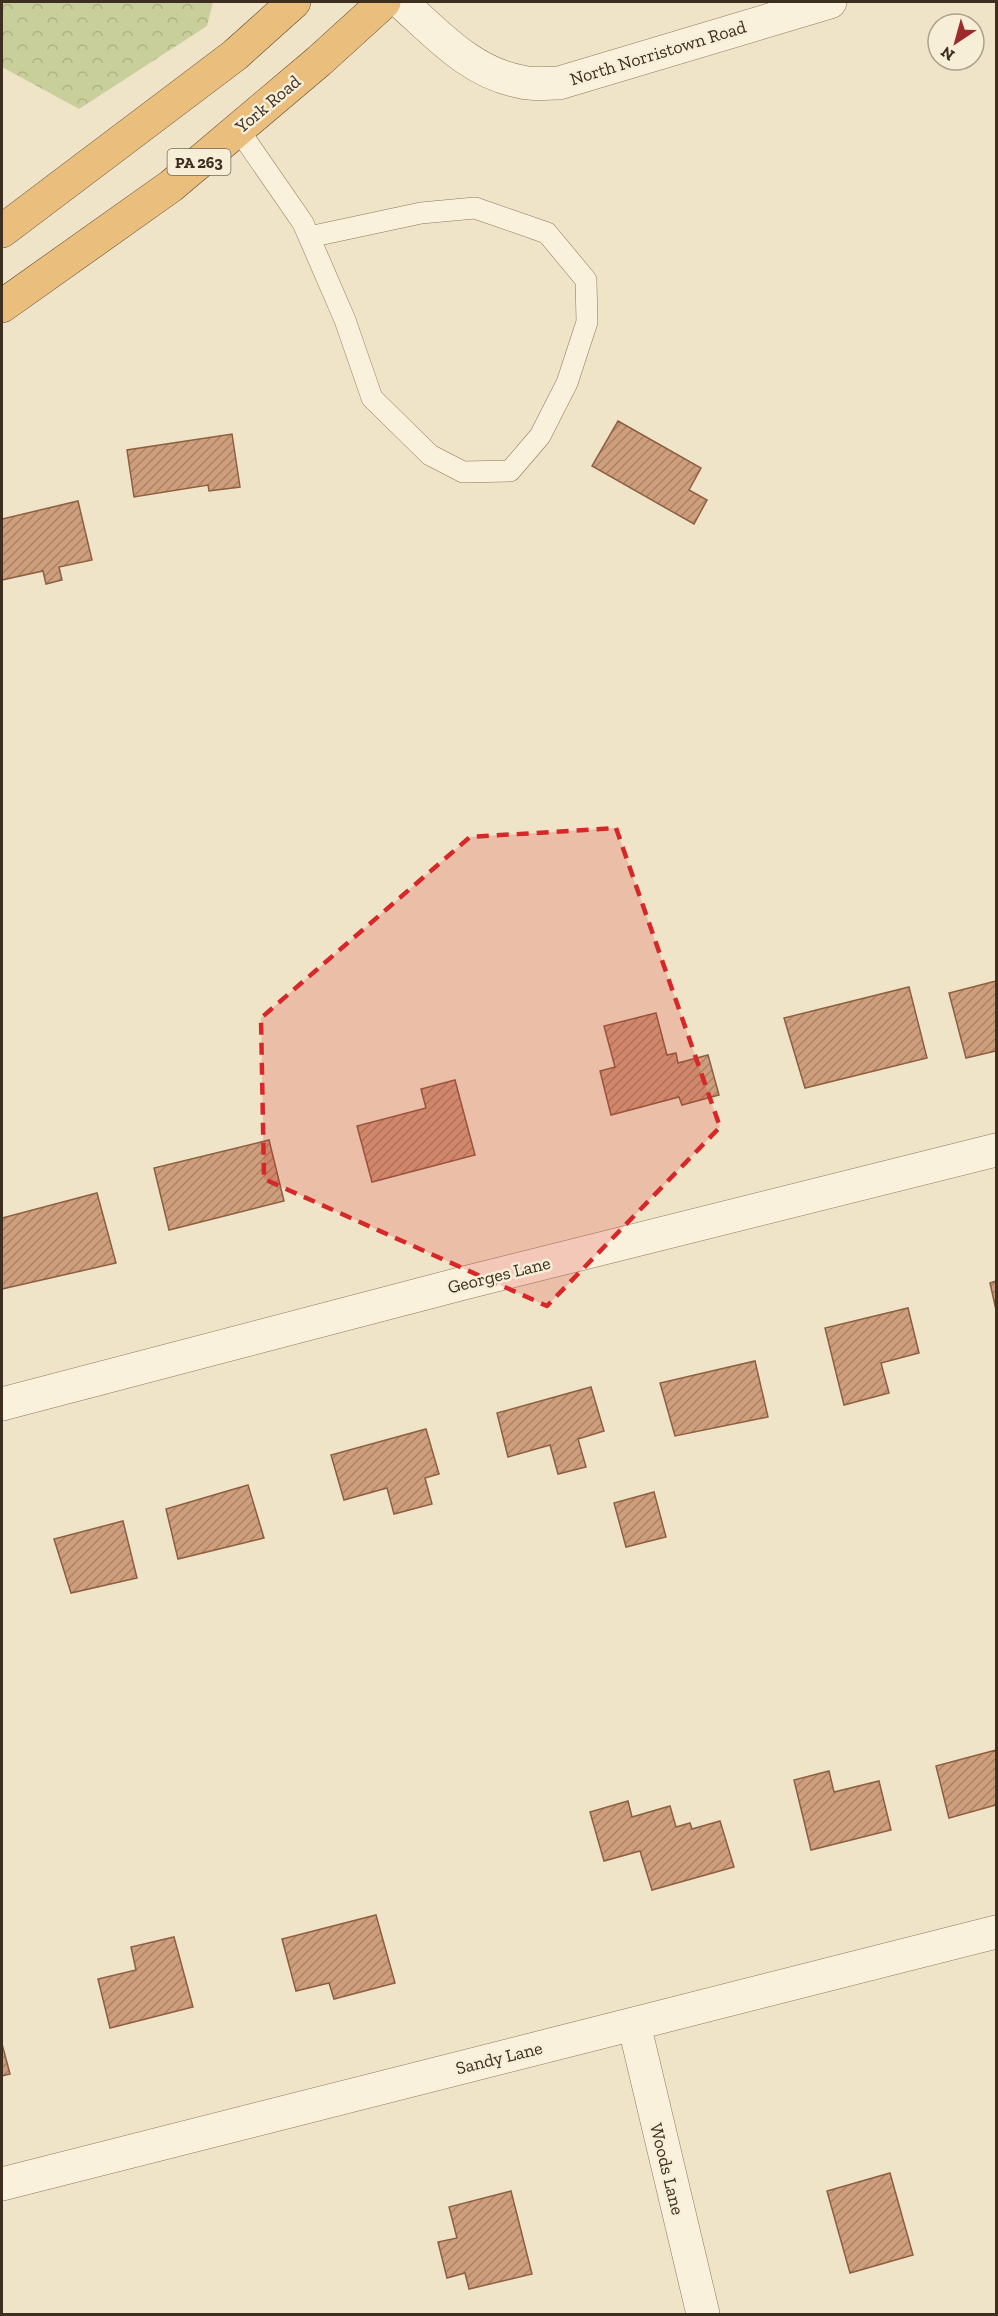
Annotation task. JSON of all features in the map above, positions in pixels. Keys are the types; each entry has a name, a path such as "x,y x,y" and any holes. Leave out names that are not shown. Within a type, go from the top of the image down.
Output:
{"highway":[{"path":"2,231 235,55 294,2"},
{"name":"York Road","path":"2,306 171,186 384,2"}],"street":[{"name":"North Norristown Road","path":"401,2 460,55 490,74 524,83 559,83 830,2"},
{"name":"Georges Lane","path":"2,1404 464,1283 996,1150"},
{"name":"Sandy Lane","path":"2,2184 996,1932"},
{"name":"Woods Lane","path":"634,2024 703,2314"}],"lane":[{"path":"238,129 303,223 309,237 345,320 372,398 430,454 463,472 510,471 540,436 567,383 587,322 586,280 567,256 547,234 475,208 421,213 309,237"}],"highlighted area":[{"path":"616,828 720,1127 547,1306 264,1179 261,1018 470,837"}],"green space":[{"path":"2,2 213,2 207,26 79,109 2,67"}],"building":[{"path":"618,421 701,468 689,490 707,500 694,524 592,466"},
{"path":"232,434 240,487 209,491 208,485 134,497 127,450"},
{"path":"78,501 92,560 59,567 62,580 46,584 43,571 2,580 2,519"},
{"path":"996,981 996,1051 966,1058 949,993"},
{"path":"909,987 927,1058 805,1088 784,1018"},
{"path":"656,1013 667,1055 676,1053 678,1063 708,1055 719,1095 682,1105 679,1097 611,1115 600,1071 615,1067 604,1026"},
{"path":"455,1080 475,1155 372,1182 357,1126 426,1108 421,1089"},
{"path":"269,1140 284,1201 169,1230 154,1168"},
{"path":"97,1193 116,1263 2,1289 2,1218"},
{"path":"996,1281 996,1310 990,1283"},
{"path":"908,1308 919,1353 881,1363 889,1393 844,1405 825,1328"},
{"path":"755,1361 768,1417 675,1436 660,1383"},
{"path":"591,1387 604,1431 578,1439 586,1467 558,1474 550,1445 508,1457 497,1413"},
{"path":"426,1429 439,1474 425,1478 432,1504 394,1514 387,1488 344,1500 331,1455"},
{"path":"248,1485 264,1538 178,1559 166,1509"},
{"path":"654,1492 666,1537 626,1547 614,1503"},
{"path":"123,1521 137,1578 71,1593 54,1539"},
{"path":"996,1750 996,1805 949,1818 936,1766"},
{"path":"829,1771 834,1792 879,1781 891,1830 811,1850 794,1780"},
{"path":"628,1801 632,1817 670,1806 676,1827 690,1823 692,1829 720,1821 734,1867 652,1890 640,1851 604,1861 590,1812"},
{"path":"376,1915 395,1983 334,1999 329,1983 296,1991 282,1939"},
{"path":"174,1937 193,2007 110,2028 98,1979 136,1970 131,1947"},
{"path":"2,2044 10,2074 2,2076"},
{"path":"890,2173 913,2255 850,2273 827,2191"},
{"path":"511,2191 532,2274 469,2289 465,2273 447,2278 438,2242 457,2238 449,2207"}]}
